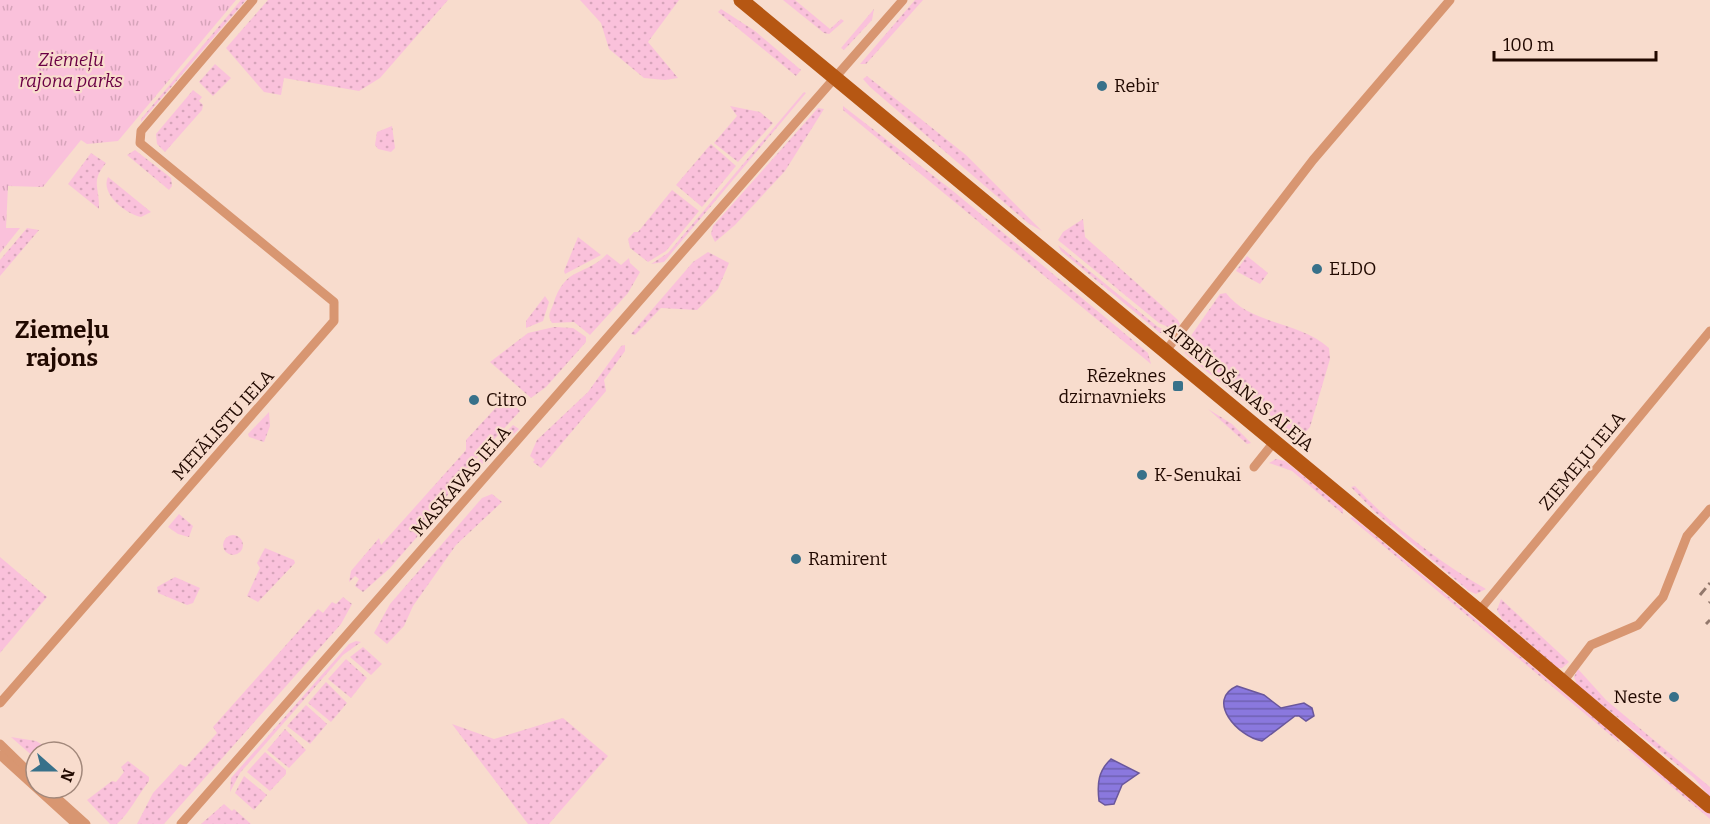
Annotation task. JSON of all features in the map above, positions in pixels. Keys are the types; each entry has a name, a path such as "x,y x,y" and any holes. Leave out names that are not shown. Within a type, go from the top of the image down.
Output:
{"main road":[{"name":"ATBRĪVOŠANAS ALEJA","path":"741,0 1479,611 1710,807"}],"street":[{"name":"METĀLISTU IELA","path":"0,703 334,321 334,302 142,147 139,139 141,131 253,0"},
{"name":"MASKAVAS IELA","path":"181,824 903,0"},
{"path":"1165,352 1313,160 1450,0"},
{"name":"ZIEMEĻU IELA","path":"1479,611 1710,332"},
{"path":"1254,467 1274,442"},
{"path":"1563,682 1591,645 1638,625 1664,597 1687,536 1710,509"},
{"path":"0,744 24,767"},
{"path":"0,755 76,824"},
{"path":"59,800 86,824"}],"green space":[{"name":"Ziemeļu rajona parks","path":"0,0 236,0 118,141 87,144 81,140 43,187 8,186 6,228 20,228 0,253"},
{"path":"241,0 246,0 141,122 141,119"},
{"path":"268,0 448,0 380,78 359,91 284,78 281,95 264,92 226,48"},
{"path":"580,0 679,0 648,42 678,78 665,80 644,78 609,49 601,23"},
{"path":"783,0 795,0 830,29 841,19 844,21 829,34 824,33"},
{"path":"915,0 923,0 866,64 860,64"},
{"path":"721,9 755,31 801,70 796,76 718,12"},
{"path":"874,9 872,20 844,50 841,48"},
{"path":"215,64 231,78 213,96 199,82"},
{"path":"867,76 966,155 1042,231 1028,223 870,87 863,79"},
{"path":"193,90 202,97 199,101 203,105 202,110 165,152 157,144 156,134"},
{"path":"804,92 806,93 664,262 651,264 668,253"},
{"path":"730,106 760,112 773,123 738,162 714,143 737,116"},
{"path":"843,106 953,191 1148,353 1151,364 843,110"},
{"path":"818,108 824,109 785,171 735,225 715,242 711,234 713,226"},
{"path":"392,126 395,148 391,152 378,149 375,145 377,132"},
{"path":"711,144 736,166 702,207 676,185"},
{"path":"135,150 171,178 172,186 169,190 127,155"},
{"path":"91,153 106,163 97,180 99,209 68,184"},
{"path":"108,177 151,212 141,217 121,207 108,190 106,183"},
{"path":"672,190 699,211 666,251 648,262 630,248 628,239 634,232 638,232"},
{"path":"1083,219 1085,237 1178,320 1180,325 1175,330 1159,323 1058,240 1063,232"},
{"path":"27,228 39,230 0,276 0,260"},
{"path":"578,237 601,255 565,274 564,271"},
{"path":"1058,245 1158,327 1172,333 1160,333 1061,251"},
{"path":"708,252 729,263 718,289 697,310 661,308 635,335 631,334 693,262"},
{"path":"607,254 621,265 629,258 630,263 640,272 628,293 590,335 574,322 552,323 550,312 563,283"},
{"path":"1247,256 1268,273 1260,284 1236,271"},
{"path":"1226,293 1248,311 1304,333 1329,348 1330,359 1310,427 1299,439 1197,355 1188,340 1220,294"},
{"path":"545,296 549,302 543,321 526,328 526,321"},
{"path":"554,327 573,328 586,337 586,342 546,387 531,398 490,362 528,333"},
{"path":"1183,342 1195,359 1268,421 1189,357 1185,353"},
{"path":"625,345 625,351 604,380 606,391 541,468 533,462 535,460 530,456 537,440 588,392 621,346"},
{"path":"502,401 510,401 520,411 455,482 437,514 390,568 363,592 355,586 359,579 355,576 349,582 351,571 379,538 381,545 466,450 466,440"},
{"path":"1208,409 1232,424 1251,443 1247,444"},
{"path":"269,412 270,426 264,442 249,437 248,434"},
{"path":"513,425 519,429 479,467 476,464"},
{"path":"1276,459 1285,461 1343,508 1343,514 1292,471 1269,463"},
{"path":"1355,486 1384,515 1417,542 1486,589 1476,594 1469,591 1376,513 1351,487"},
{"path":"492,494 502,502 456,545 413,606 404,626 387,644 374,633 390,604 482,498"},
{"path":"179,514 193,526 189,537 178,534 168,527"},
{"path":"1353,517 1617,737 1620,743 1350,518"},
{"path":"229,535 237,535 243,541 243,549 237,555 229,555 223,549 223,541"},
{"path":"265,548 294,560 295,563 258,602 247,596 260,568 257,563"},
{"path":"0,557 47,597 0,653"},
{"path":"175,577 200,588 193,603 187,605 158,593 157,587"},
{"path":"343,597 352,604 341,624 164,824 137,824 153,793 180,764 186,767 217,733 213,727 318,609 323,613 332,602 336,604"},
{"path":"1501,599 1569,662 1562,668 1557,668 1502,619 1497,610"},
{"path":"356,641 361,642 343,655 240,773 230,792 231,778 349,644"},
{"path":"363,647 382,664 371,675 350,657"},
{"path":"346,659 367,678 351,698 328,679"},
{"path":"1578,669 1606,700 1710,787 1710,797 1694,778 1577,685 1574,677"},
{"path":"326,682 347,703 331,722 308,703"},
{"path":"306,705 327,724 310,744 287,726"},
{"path":"563,718 608,756 549,824 528,824 452,724 494,739"},
{"path":"285,729 306,750 289,768 267,750"},
{"path":"11,737 30,740 24,740 24,748"},
{"path":"1627,749 1632,749 1710,814 1710,819"},
{"path":"265,752 286,770 286,774 270,791 247,772"},
{"path":"128,761 149,777 149,781 122,819 117,824 110,824 87,800 112,781 116,782 124,772 121,767"},
{"path":"244,776 267,795 254,810 235,793"},
{"path":"224,804 232,811 234,809 251,824 201,824"}],"shaded area":[{"path":"1237,686 1264,695 1281,708 1304,703 1312,708 1314,716 1306,721 1295,716 1262,741 1253,738 1235,726 1225,708 1224,700 1228,692"},
{"path":"1111,759 1139,773 1122,785 1114,804 1105,805 1099,801 1098,783 1103,768"}],"railway":[{"path":"1700,595 1710,583"},
{"path":"1706,624 1710,620"}],"place":[{"name":"Rebir","path":"1102,86"},
{"name":"ELDO","path":"1317,269"},
{"name":"Rēzeknes dzirnavnieks","path":"1178,386"},
{"name":"Citro","path":"474,400"},
{"name":"K-Senukai","path":"1142,475"},
{"name":"Ramirent","path":"796,559"},
{"name":"Neste","path":"1674,697"}],"district":[{"name":"Ziemeļu rajons","path":"62,344"}]}
